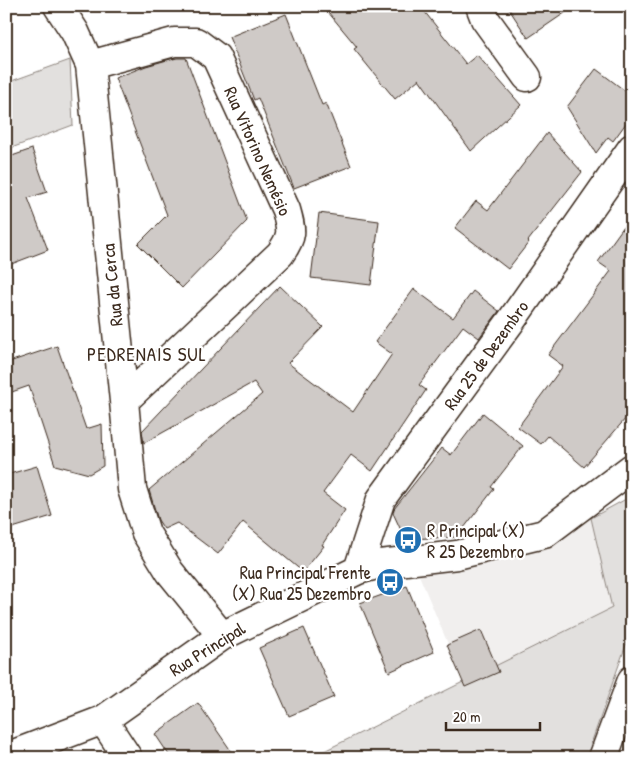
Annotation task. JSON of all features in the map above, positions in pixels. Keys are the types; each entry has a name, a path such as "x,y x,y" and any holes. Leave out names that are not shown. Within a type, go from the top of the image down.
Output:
{"street":[{"name":"Rua da Cerca","path":"58,6 75,32 90,65 132,489 146,533 170,572 222,636"},
{"path":"480,6 485,19 527,77"},
{"name":"Rua Vitorino Nemésio","path":"90,65 174,42 196,42 216,57 286,210 291,228 288,244 280,254 124,401"},
{"name":"Rua 25 de Dezembro","path":"358,570 381,499 511,320 632,148"},
{"name":"Rua Principal","path":"6,757 103,720 222,636 358,570 380,564 457,555 544,534 632,468"},
{"path":"603,758 632,680"},
{"path":"103,720 128,758"}],"shaded area":[{"path":"70,60 73,125 6,150 6,83"},
{"path":"632,497 632,628 586,758 310,758 612,608 591,518"},
{"path":"591,518 612,608 464,682 419,575 538,550"}],"building":[{"path":"323,6 420,6 466,64 477,55 521,105 471,151 419,79 395,99 354,49 357,47"},
{"path":"507,6 575,6 528,38"},
{"path":"286,14 322,105 326,103 351,166 294,188 258,98 254,100 229,37"},
{"path":"174,58 186,58 247,221 182,288 138,244 167,215 115,78"},
{"path":"596,69 632,96 632,115 613,141 608,137 596,153 567,107"},
{"path":"547,133 582,172 508,269 455,228 476,201 488,210"},
{"path":"8,146 12,156 32,149 47,192 28,198 48,250 6,266 6,147"},
{"path":"319,213 379,221 371,285 311,278"},
{"path":"632,215 632,411 584,467 548,436 541,444 518,427 563,366 548,355 611,271 598,262"},
{"path":"280,286 323,327 288,363 353,412 392,354 375,342 414,289 453,318 473,291 499,311 479,338 463,326 419,385 426,390 372,471 351,455 323,493 345,510 322,545 324,546 303,572 243,522 218,554 177,523 164,529 158,520 149,490 262,394 254,382 144,443 142,431"},
{"path":"57,346 86,429 102,424 103,466 89,474 55,465 29,386 6,394 6,363"},
{"path":"483,413 523,446 491,487 494,489 457,537 405,539 393,513 394,509 442,448 451,455"},
{"path":"37,466 52,516 6,530 6,475"},
{"path":"407,586 434,652 389,672 360,603"},
{"path":"304,628 334,697 289,716 259,648"},
{"path":"481,630 499,672 465,687 447,645"},
{"path":"198,703 236,758 171,758 155,734"}],"place":[{"name":"R Principal (X) R 25 Dezembro","path":"408,540"},
{"name":"Rua Principal Frente (X) Rua 25 Dezembro","path":"390,582"}],"district":[{"name":"PEDRENAIS SUL","path":"147,354"}]}
